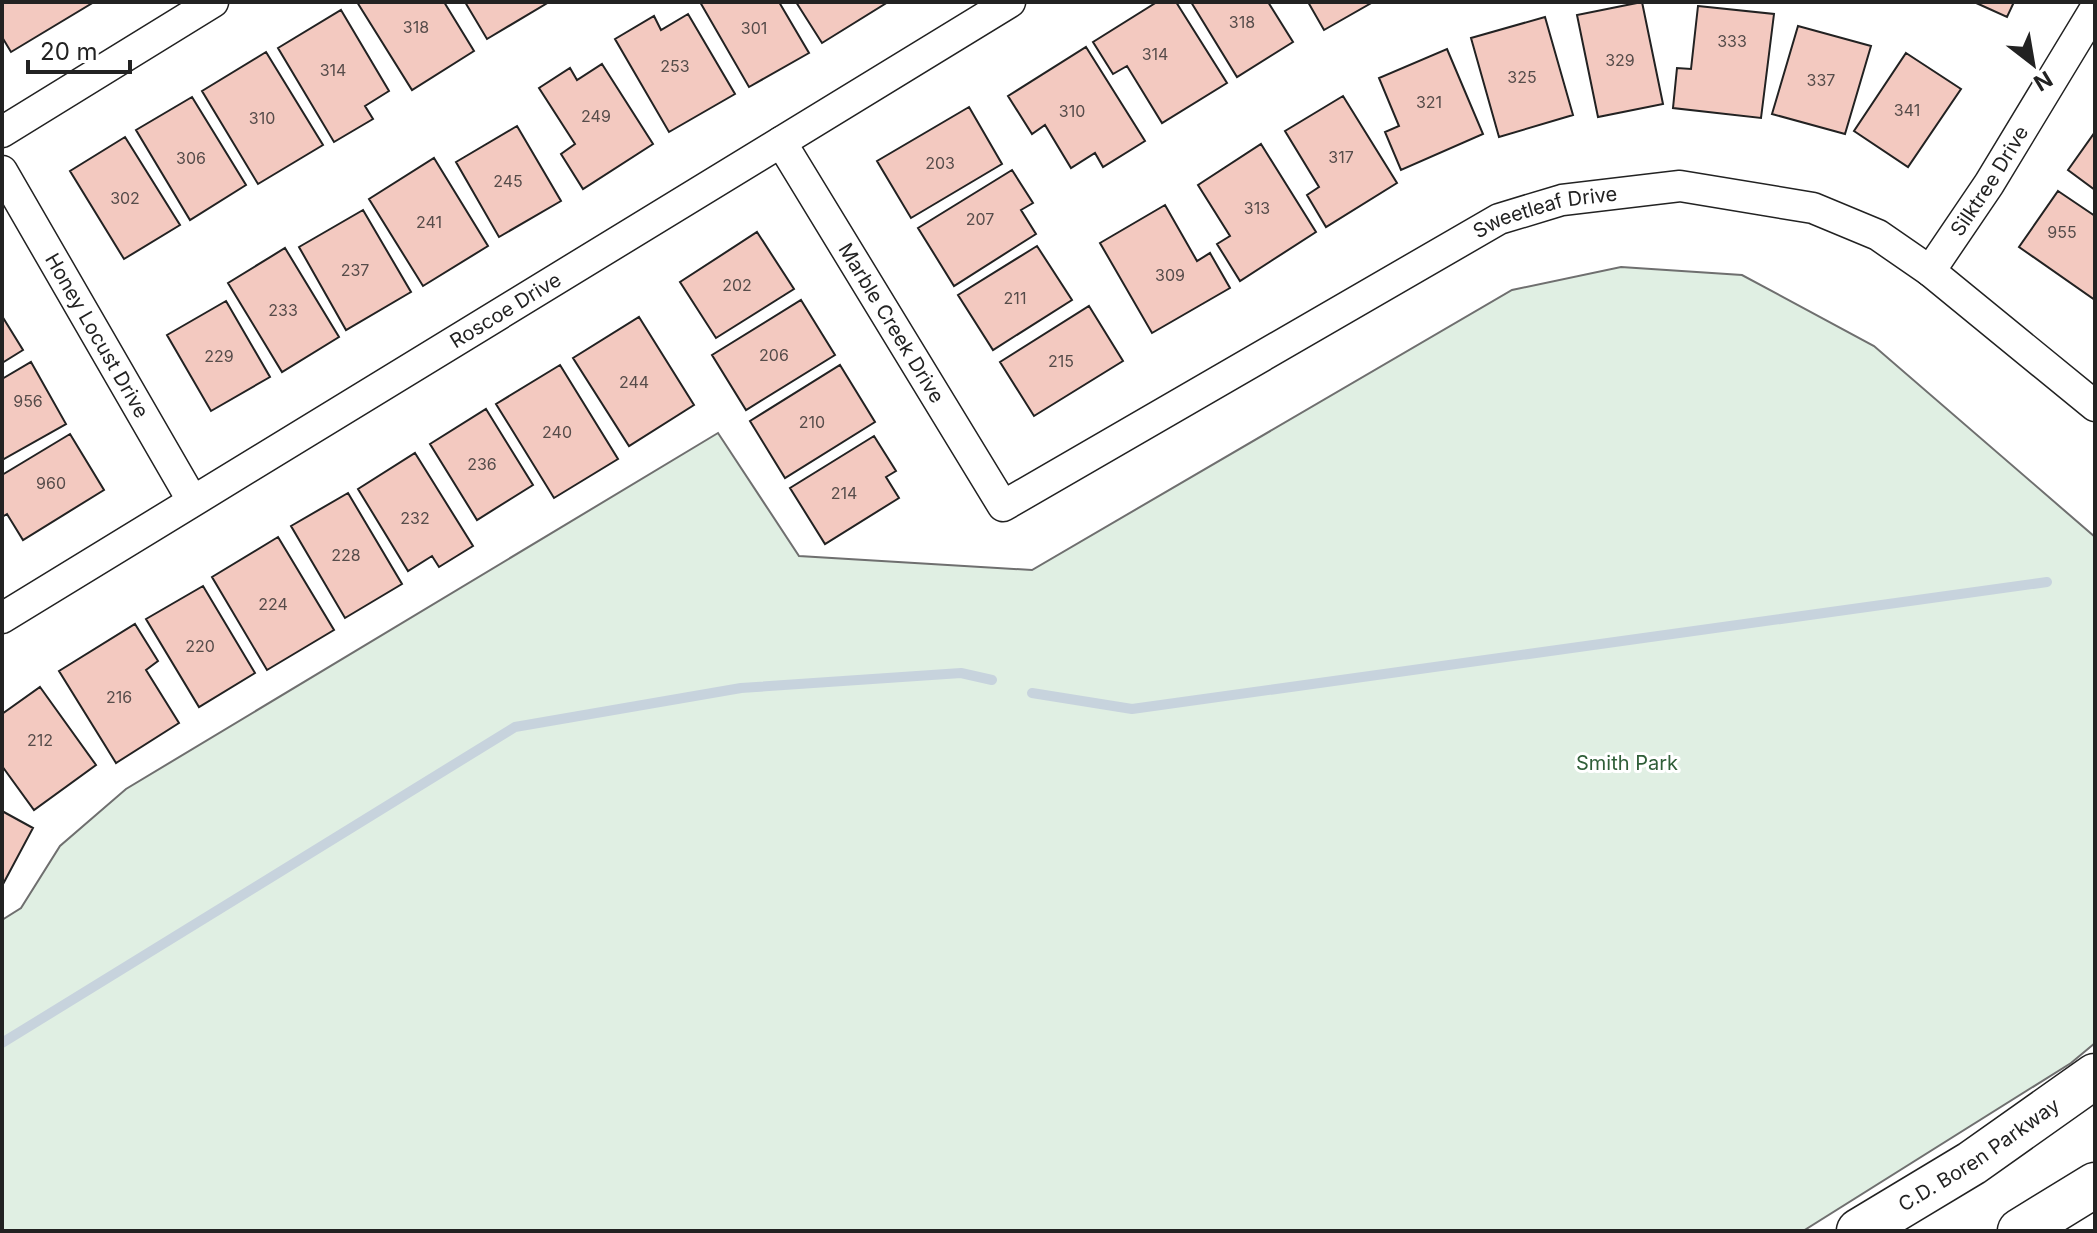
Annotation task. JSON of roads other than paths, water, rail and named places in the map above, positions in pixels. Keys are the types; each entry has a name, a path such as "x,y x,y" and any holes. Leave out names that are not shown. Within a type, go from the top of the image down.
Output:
{"street":[{"path":"2,132 213,2"},
{"name":"Roscoe Drive","path":"2,618 1010,2"},
{"name":"Silktree Drive","path":"1930,271 2014,144 2095,9"},
{"name":"Marble Creek Drive","path":"781,142 1003,506"},
{"name":"Honey Locust Drive","path":"2,171 192,500"},
{"name":"Sweetleaf Drive","path":"1003,506 1499,219 1562,200 1680,186 1813,208 1878,235 1930,271 2095,406"},
{"name":"C.D. Boren Parkway","path":"1859,1231 1972,1163 2095,1076"},
{"path":"2020,1231 2095,1185"}],"waterway":[{"path":"1032,693 1132,709 2047,582"},
{"path":"2,1043 515,727 741,688 961,673 992,680"}],"park label":[{"name":"Smith Park","path":"1627,763"}]}
